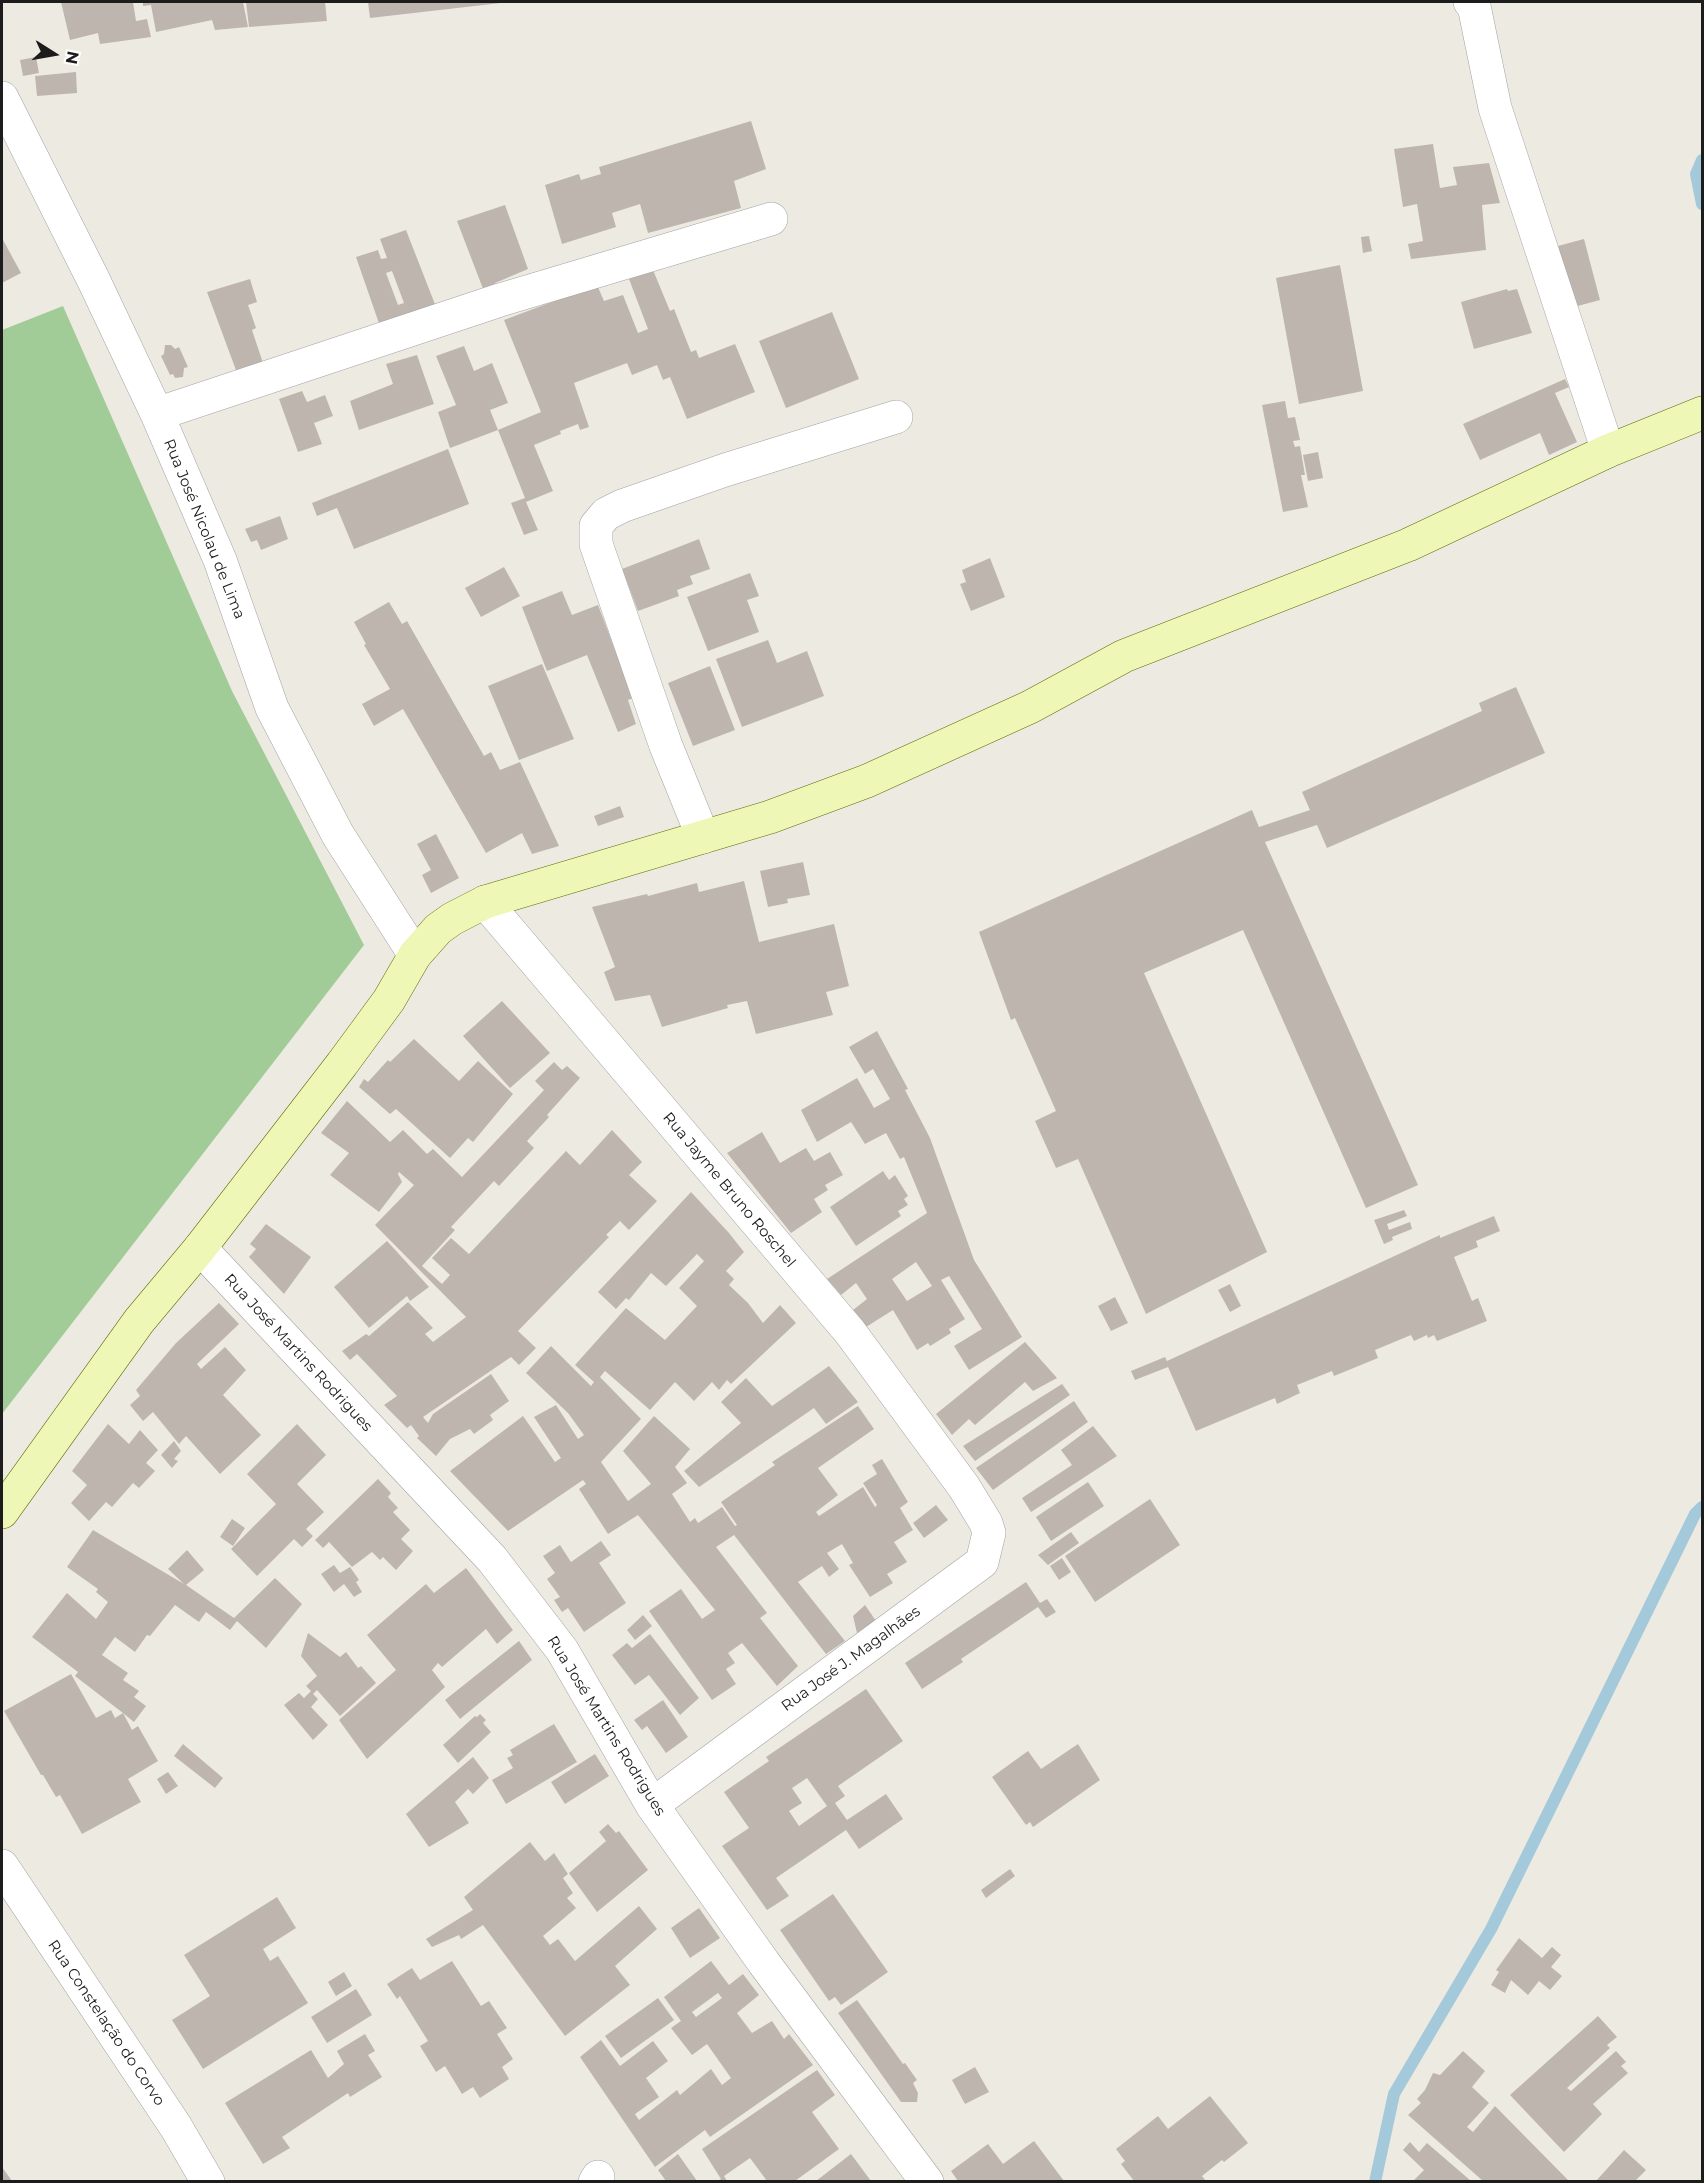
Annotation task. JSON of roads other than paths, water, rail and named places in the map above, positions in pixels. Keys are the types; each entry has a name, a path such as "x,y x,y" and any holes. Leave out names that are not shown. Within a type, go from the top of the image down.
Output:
{"main road":[{"path":"2,1512 139,1321 200,1248 389,1000 415,955 438,929 485,902 770,818 867,781 1030,707 1124,656 1408,545 1608,451 1702,413"}],"street":[{"path":"1470,2 1474,6 1495,108 1608,451"},
{"name":"Rua José Nicolau de Lima","path":"2,103 94,281 157,414 220,560 272,708 338,835 415,955"},
{"path":"157,414 500,300 771,219"},
{"path":"703,837 666,746 596,543 596,526 606,514 632,502 725,470 896,417"},
{"name":"Rua Jayme Bruno Roschel","path":"485,902 850,1332 964,1486"},
{"name":"Rua José Martins Rodrigues","path":"200,1248 492,1559 562,1650 652,1805 764,1963 927,2181"},
{"name":"Rua José J. Magalhães","path":"652,1805 982,1562 989,1533 986,1523 964,1486"},
{"name":"Rua Constelação do Corvo","path":"2,1866 176,2127 208,2181"}],"waterway":[{"path":"1702,160 1696,174 1702,204"},
{"path":"1375,2182 1394,2094 1491,1929 1695,1514 1702,1507"}]}
